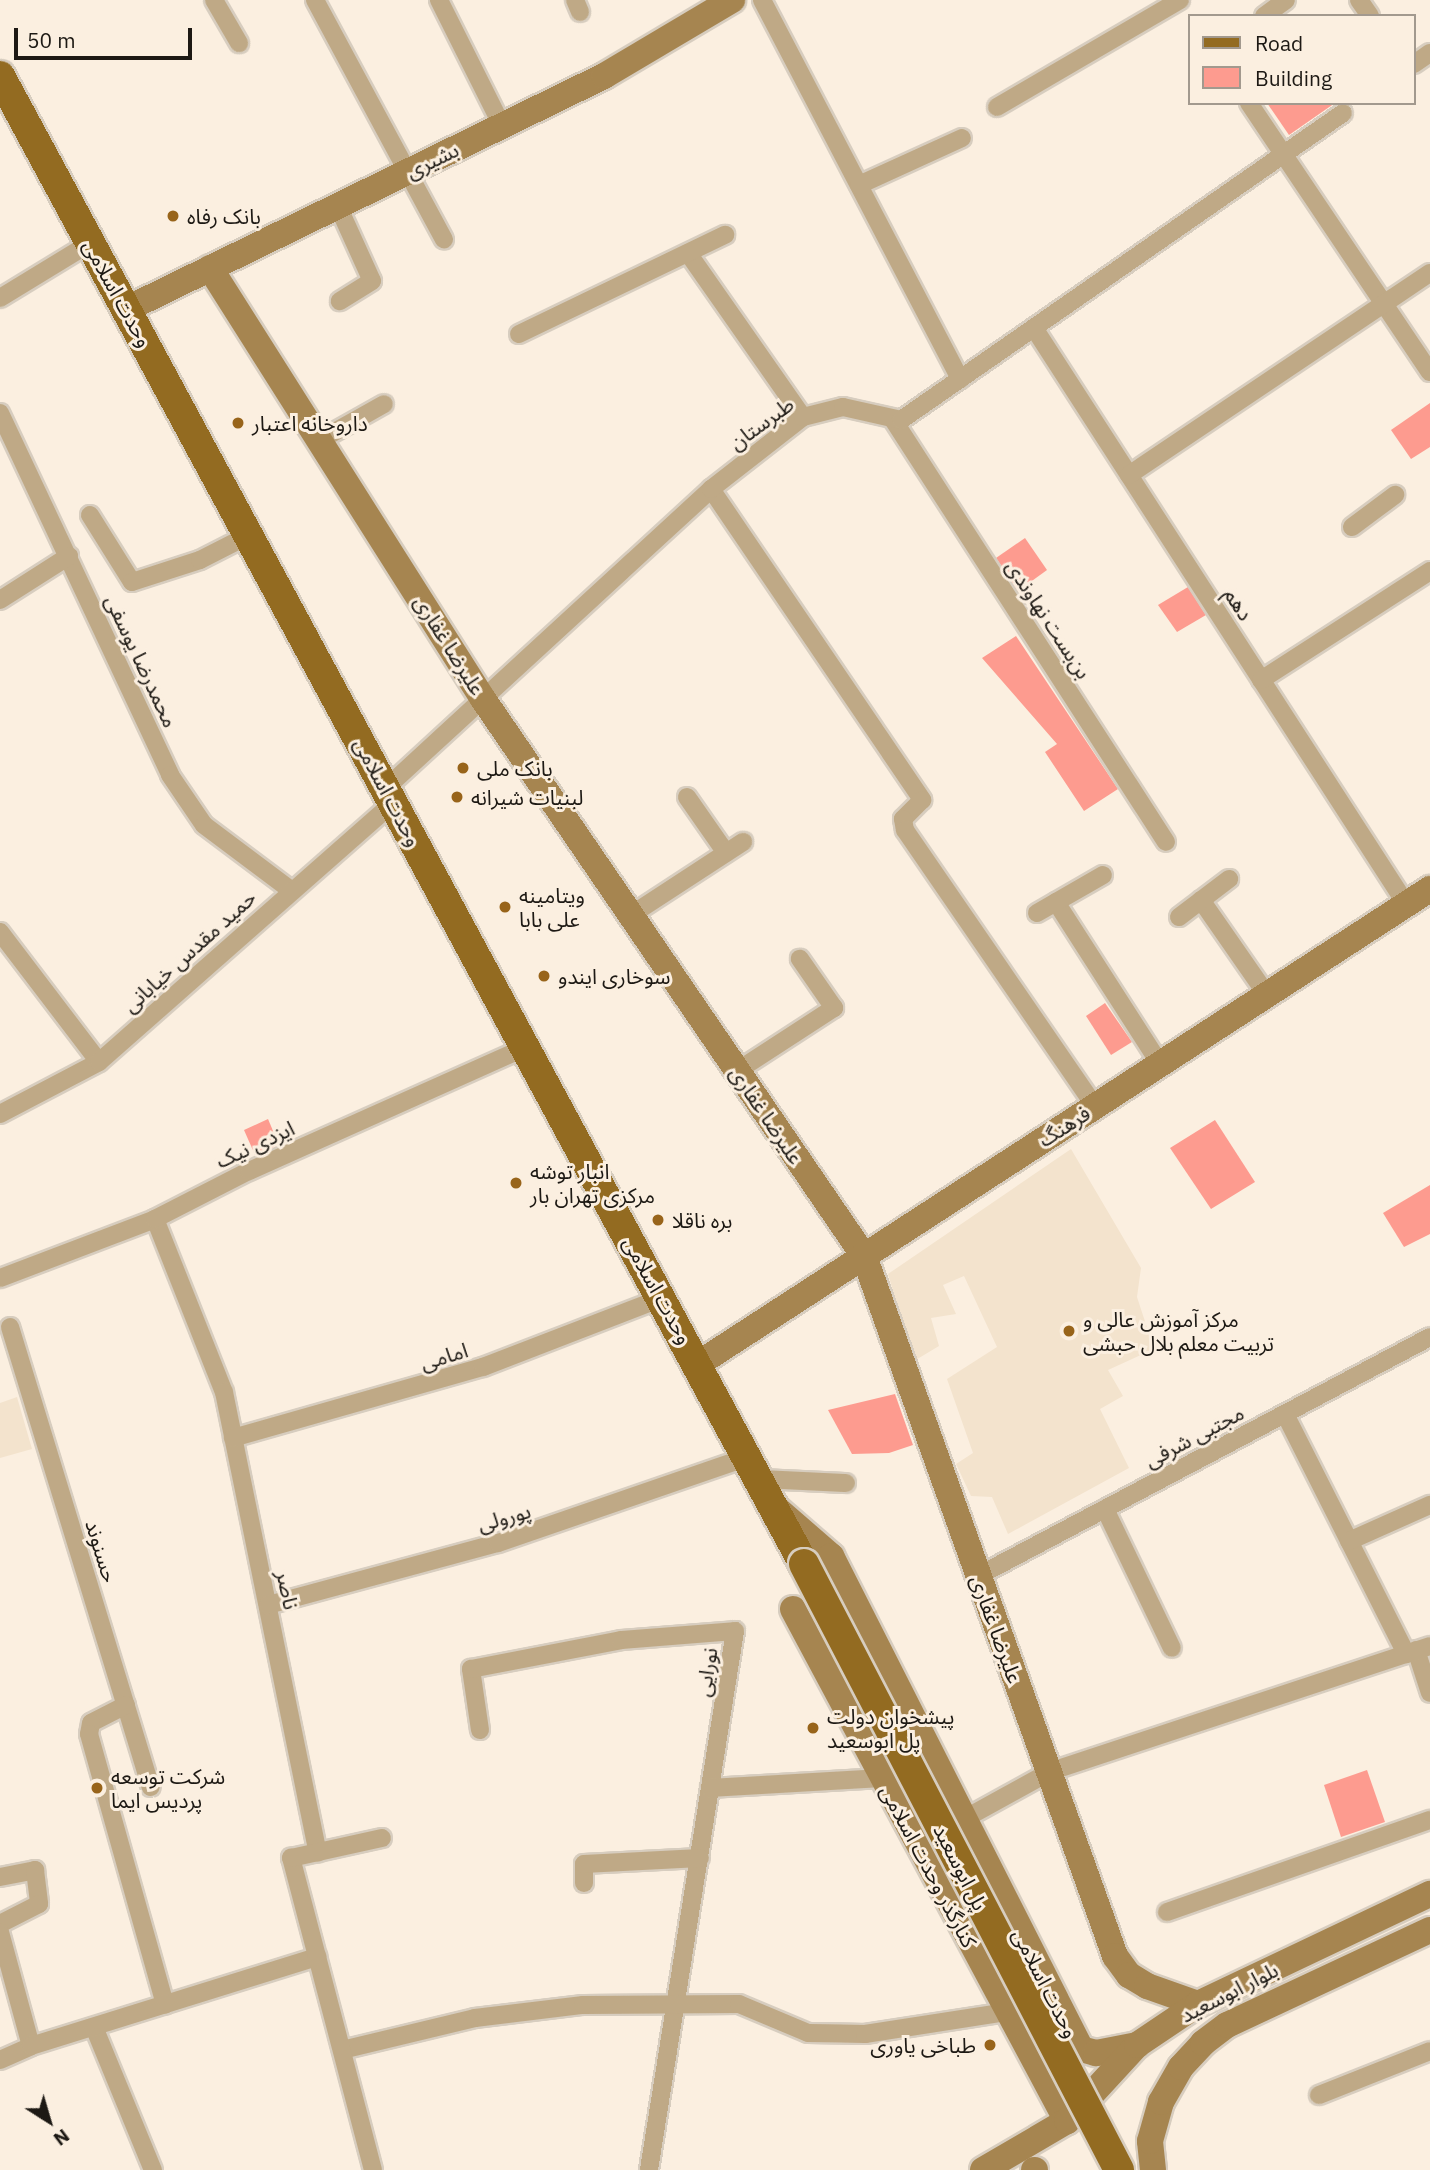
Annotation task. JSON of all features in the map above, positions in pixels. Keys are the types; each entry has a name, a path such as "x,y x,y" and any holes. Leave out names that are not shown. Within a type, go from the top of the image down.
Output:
{"main road":[{"name":"وحدت اسلامی","path":"0,76 804,1564"},
{"name":"پل ابوسعید","path":"804,1564 1119,2170"}],"street":[{"path":"214,0 239,43"},
{"path":"315,0 444,240"},
{"path":"439,0 502,126"},
{"name":"بشیری","path":"127,309 604,76 732,0"},
{"path":"762,0 960,380"},
{"path":"997,107 1180,0"},
{"path":"1267,14 1286,0"},
{"path":"1250,105 1430,372"},
{"path":"894,421 960,380 1343,113"},
{"path":"859,185 962,138"},
{"path":"338,206 373,281 340,301"},
{"path":"519,334 725,234"},
{"path":"0,298 90,243"},
{"path":"688,253 803,417"},
{"name":"علیرضا غفاری","path":"210,268 322,439 483,699 864,1256 1115,1956 1129,1975 1147,1986 1198,2004"},
{"path":"1129,475 1430,273"},
{"name":"دهم","path":"1034,328 1406,904"},
{"path":"322,439 384,404"},
{"name":"طبرستان","path":"390,795 483,699 711,489 803,417 843,407 894,421"},
{"name":"محمدرضا یوسفی","path":"0,412 170,775 204,825 292,891"},
{"name":"بن‌بست نهاوندی","path":"894,421 1166,842"},
{"path":"711,489 922,800 902,819 930,867 1095,1106"},
{"path":"1352,527 1395,495"},
{"path":"90,515 132,582 200,560 249,535"},
{"path":"0,600 69,556"},
{"path":"1261,680 1430,571"},
{"name":"حمید مقدس خیابانی","path":"0,1114 99,1062 292,891 390,795"},
{"path":"687,797 726,853"},
{"path":"631,915 743,842"},
{"path":"1037,913 1103,875"},
{"path":"1179,917 1229,878"},
{"name":"فرهنگ","path":"698,1364 1430,889"},
{"path":"1201,900 1267,995"},
{"path":"1056,902 1160,1064"},
{"path":"0,932 99,1062"},
{"path":"737,1071 834,1008 800,959"},
{"name":"ایزدی نیک","path":"0,1278 155,1219 249,1171 527,1047"},
{"name":"ناصر","path":"155,1219 224,1392 318,1852"},
{"name":"امامی","path":"233,1438 483,1367 662,1298"},
{"name":"حسنوند","path":"10,1327 151,1787"},
{"name":"مجتبی شرفی","path":"978,1576 1430,1337"},
{"path":"1285,1414 1349,1541 1417,1650 1430,1693"},
{"path":"754,1468 846,1483"},
{"name":"پورولی","path":"268,1605 754,1468"},
{"path":"1349,1541 1430,1505"},
{"name":"وحدت اسلامی","path":"776,1508 831,1556 1081,2049 1096,2053 1137,2045"},
{"path":"1105,1508 1172,1648"},
{"name":"کنارگذر وحدت اسلامی","path":"793,1609 1043,2079 1061,2125"},
{"name":"نورایی","path":"480,1730 471,1669 621,1640 735,1631 701,1858 674,2002 649,2170"},
{"path":"964,1819 1049,1772 1417,1650"},
{"path":"126,1705 92,1723 89,1734 165,2005"},
{"path":"710,1788 883,1778"},
{"path":"1167,1912 1430,1821"},
{"path":"373,2170 291,1858 382,1838"},
{"path":"584,1883 584,1864 701,1858"},
{"path":"0,1877 35,1870 39,1904 0,1924"},
{"name":"بلوار ابوسعید","path":"983,2170 1061,2125 1137,2045 1198,2004 1430,1894"},
{"name":"بلوار ابوسعید","path":"1153,2170 1150,2141 1170,2084 1203,2043 1227,2025 1430,1930"},
{"path":"0,1932 30,2046"},
{"path":"0,2060 30,2046 317,1957"},
{"path":"342,2050 475,2018 583,2005 674,2002 739,2004 808,2033 864,2034 1007,2012"},
{"path":"94,2027 152,2170"},
{"path":"1043,2079 1058,2083 1068,2078 1076,2070 1081,2049"},
{"path":"1319,2095 1430,2051"}],"shaded area":[{"name":"مرکز آموزش عالی و تربیت معلم بلال حبشی","path":"1071,1149 1141,1268 1137,1297 1154,1349 1108,1370 1123,1396 1100,1409 1129,1468 1008,1534 992,1497 971,1496 956,1464 973,1453 947,1379 997,1347 964,1276 943,1285 956,1314 931,1318 939,1346 914,1361 888,1274"},
{"path":"17,1397 32,1449 0,1458 0,1403"}],"building":[{"path":"1268,105 1332,105 1289,135"},
{"path":"1430,403 1430,447 1411,459 1391,430"},
{"path":"1025,538 1047,570 1018,591 996,558"},
{"path":"1188,587 1206,615 1177,632 1158,605"},
{"path":"1016,636 1118,789 1084,811 1045,752 1057,744 982,658"},
{"path":"1105,1003 1132,1042 1111,1055 1086,1016"},
{"path":"268,1119 279,1145 255,1155 244,1130"},
{"path":"1215,1120 1255,1182 1211,1209 1170,1148"},
{"path":"1430,1185 1430,1234 1404,1247 1383,1213"},
{"path":"895,1394 913,1445 889,1453 852,1454 828,1410"},
{"path":"1367,1770 1385,1822 1341,1837 1324,1785"}],"place":[{"name":"بانک رفاه","path":"173,216"},
{"name":"داروخانه اعتبار","path":"238,423"},
{"name":"بانک ملی","path":"463,768"},
{"name":"لبنیات شیرانه","path":"457,797"},
{"name":"ویتامینه علی بابا","path":"505,907"},
{"name":"سوخاری ایندو","path":"544,976"},
{"name":"انبار توشه مرکزی تهران بار","path":"516,1183"},
{"name":"بره ناقلا","path":"658,1220"},
{"name":"مرکز آموزش عالی و تربیت معلم بلال حبشی","path":"1069,1331"},
{"name":"پیشخوان دولت پل ابوسعید","path":"813,1728"},
{"name":"شرکت توسعه پردیس ایما","path":"97,1788"},
{"name":"طباخی یاوری","path":"990,2045"}]}
